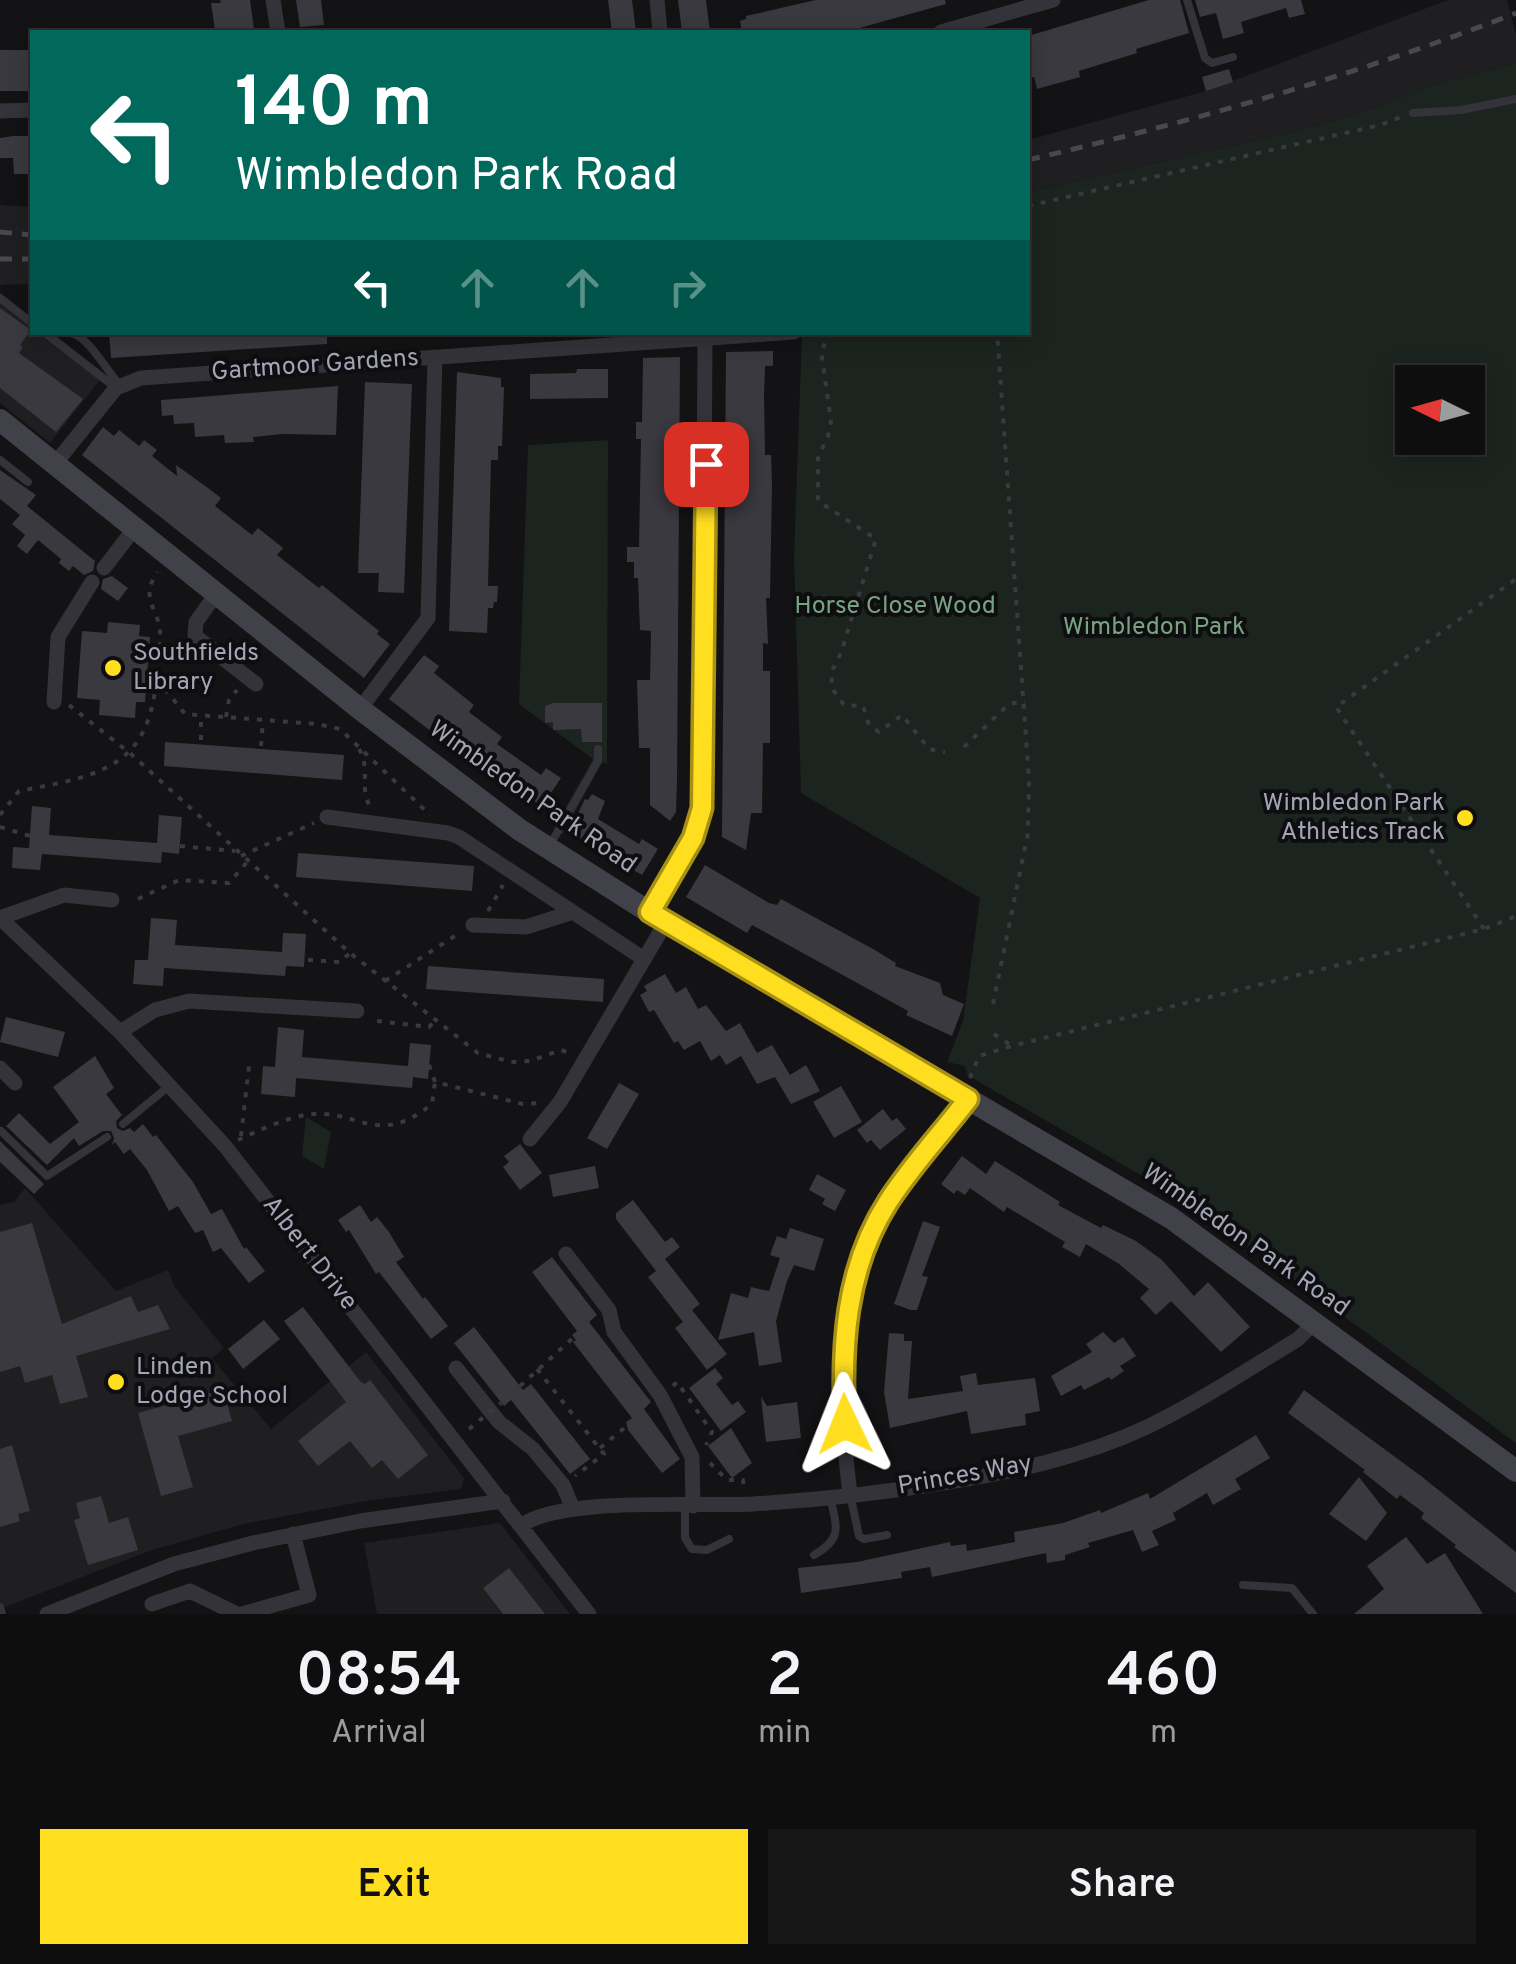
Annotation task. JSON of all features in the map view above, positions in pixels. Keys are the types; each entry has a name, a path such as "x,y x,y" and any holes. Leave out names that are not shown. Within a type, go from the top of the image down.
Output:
{"street":[{"path":"273,0 278,30"},
{"path":"657,0 660,30"},
{"path":"948,30 1053,0"},
{"path":"0,111 30,110"},
{"name":"Gartmoor Gardens","path":"118,386 141,378 761,335"},
{"path":"530,1139 560,1102 644,959 702,808 705,340"},
{"path":"360,709 428,618 435,357"},
{"path":"54,464 118,386"},
{"name":"Wimbledon Park Road","path":"0,420 360,709 548,848 658,917 969,1089 1172,1218 1516,1471"},
{"path":"104,568 134,529"},
{"path":"54,702 58,637 92,582"},
{"path":"216,594 196,622 195,636 252,680"},
{"path":"327,818 448,833 644,959"},
{"path":"0,918 64,895 112,900"},
{"path":"473,925 526,928 570,913"},
{"name":"Albert Drive","path":"0,918 120,1032 224,1146 590,1614"},
{"path":"120,1032 155,1010 189,1001 357,1012"},
{"path":"0,1068 15,1083"},
{"path":"850,1494 843,1360 855,1276 889,1200 969,1089"},
{"path":"566,1254 609,1310 614,1332 660,1395 692,1456 689,1506"},
{"name":"Princes Way","path":"522,1525 572,1509 745,1504 850,1494 1025,1468 1109,1443 1148,1426 1298,1339 1314,1322"},
{"path":"456,1368 498,1422 534,1448 563,1486 572,1509"},
{"path":"51,1613 144,1574 292,1534 503,1501"},
{"path":"292,1534 313,1614"},
{"path":"144,1574 153,1609 190,1591 240,1614 308,1595"}],"lane":[{"path":"1188,0 1204,58 1212,62 1233,57"},
{"path":"1409,114 1461,110 1516,99"},
{"path":"0,298 30,322"},
{"path":"48,335 118,386"},
{"path":"78,335 86,338 118,386"},
{"path":"0,460 28,482"},
{"path":"548,848 598,761 598,749"},
{"path":"123,1124 169,1086"},
{"path":"1,1131 47,1176 106,1137"},
{"path":"850,1494 859,1536 864,1539 888,1535"},
{"path":"814,1555 830,1546 836,1536 830,1496"},
{"path":"689,1506 685,1538 692,1549 707,1550 729,1539"},
{"path":"1242,1585 1292,1588 1313,1614"}],"path":[{"path":"1030,206 1409,114"},
{"path":"829,335 821,351 831,421 818,458 818,501 876,539 841,653 832,669 831,687 844,705 863,706 869,725 879,732 902,715 929,750 945,752"},
{"path":"993,1004 1028,832 1025,701 997,335"},
{"path":"0,815 19,791 86,776 131,754 155,706 160,634 151,609 150,586 169,556"},
{"path":"1484,929 1336,708 1516,579"},
{"path":"156,678 185,714 340,729 448,833"},
{"path":"226,717 229,700 252,680"},
{"path":"964,747 1009,704 1025,701"},
{"path":"54,702 75,708 131,754 350,952 478,1053 511,1062 530,1061 561,1050 585,1060"},
{"path":"201,740 202,715"},
{"path":"261,746 263,720"},
{"path":"354,741 367,771 364,798 383,825"},
{"path":"241,856 327,818"},
{"path":"0,826 30,836"},
{"path":"180,846 235,850"},
{"path":"138,899 179,880 229,883 247,862"},
{"path":"384,981 473,925 491,909 502,887 505,869"},
{"path":"969,1089 978,1056 1484,929 1516,916"},
{"path":"308,960 340,962 350,952"},
{"path":"377,1021 429,1027 436,1020"},
{"path":"994,1034 1012,1046"},
{"path":"224,1146 306,1114 381,1127 414,1119 432,1104 434,1082 429,1065"},
{"path":"241,1138 248,1066"},
{"path":"434,1082 524,1104 560,1102"},
{"path":"520,1386 574,1338"},
{"path":"537,1369 604,1454 563,1486"},
{"path":"660,1395 677,1382 712,1432 704,1448"},
{"path":"469,1429 502,1403"},
{"path":"600,1448 628,1425"},
{"path":"708,1460 726,1480 743,1480 745,1504"}],"shaded area":[{"path":"1448,0 1507,0 1516,35 1516,63 1433,85 1363,112 1293,132 1030,192 1030,139 1206,91"},
{"path":"0,205 30,207 30,284 0,285"},
{"path":"0,293 30,317 30,335 52,335 103,376 50,443 0,403"},
{"name":"Linden Lodge School","path":"25,1188 116,1291 168,1270 174,1286 224,1348 212,1358 271,1429 366,1352 464,1478 461,1489 365,1501 243,1524 149,1551 0,1609 0,1205 14,1202"},
{"path":"500,1523 570,1614 377,1614 364,1543"}],"green space":[{"name":"Wimbledon Park","path":"1516,63 1516,1443 1231,1233 1156,1184 967,1075 965,1066 947,1062 963,1021 980,898 801,793 794,556 802,335 1030,335 1030,192 1293,132 1363,112 1433,85"},
{"path":"608,440 607,764 602,762 563,834 554,828 593,759 519,704 528,445"},
{"path":"306,1117 331,1132 324,1169 302,1156"}],"building":[{"path":"220,0 250,0 254,29 215,30 211,3 221,3"},
{"path":"296,0 321,0 324,25 300,27"},
{"path":"608,0 632,0 636,30 612,30"},
{"path":"678,0 706,0 710,30 682,30"},
{"path":"816,0 945,0 946,4 852,30 742,30 740,21 746,16"},
{"path":"1149,0 1180,0 1189,33 1079,71 1080,77 1037,89 1034,77 1030,78 1030,35"},
{"path":"1195,0 1301,0 1305,14 1289,18 1286,8 1241,22 1244,33 1223,39 1216,13 1200,17"},
{"path":"0,50 29,50 30,91 0,91"},
{"path":"1229,69 1233,82 1206,91 1202,77"},
{"path":"30,136 30,174 14,174 13,158 0,158 0,138"},
{"path":"0,308 30,329 19,353 83,399 56,432 0,388"},
{"path":"109,335 327,335 327,344 111,358"},
{"path":"773,351 773,366 765,366 764,395 765,455 771,455 772,483 770,598 766,598 768,644 763,643 763,671 770,671 770,743 763,743 762,813 751,813 746,850 722,837 726,352"},
{"path":"680,357 677,780 676,812 670,821 650,805 650,748 639,748 637,680 650,680 651,631 640,630 638,578 634,578 634,562 627,562 627,547 639,547 641,439 636,439 636,422 642,422 643,358"},
{"path":"577,369 608,369 608,398 530,399 530,374 576,373"},
{"path":"457,372 501,378 504,387 502,446 498,446 498,460 491,460 488,586 498,586 497,602 488,608 487,633 449,631"},
{"path":"365,382 412,384 404,593 378,592 379,573 358,573"},
{"path":"338,386 336,435 282,434 253,437 254,442 225,443 224,435 195,437 194,423 174,424 173,415 162,416 161,400"},
{"path":"103,427 114,436 119,430 139,446 144,440 157,450 152,456 177,476 176,465 221,498 215,506 252,535 258,528 283,548 277,555 379,631 377,634 390,644 364,678 82,455"},
{"path":"0,470 36,495 27,506 95,561 93,571 84,575 73,566 69,571 38,540 27,554 17,546 25,535 12,524 20,515 0,499"},
{"path":"112,576 128,588 118,601 101,589 103,579"},
{"name":"Southfields Library","path":"108,622 140,625 139,636 150,637 145,702 136,702 135,718 99,715 100,700 77,698 82,631 107,633"},
{"path":"424,655 439,666 434,673 474,705 469,712 502,737 497,744 541,775 546,768 561,778 542,806 497,779 389,699"},
{"path":"602,703 602,742 582,742 581,729 553,730 553,722 545,723 545,706"},
{"path":"165,742 344,755 342,780 164,766"},
{"path":"592,794 605,801 598,819 639,844 642,839 658,849 642,875 569,832 585,799"},
{"path":"32,806 51,808 49,835 157,843 159,815 182,817 179,854 162,852 161,863 42,854 40,870 12,868 13,847 29,848"},
{"path":"298,853 474,866 472,891 296,877"},
{"path":"705,865 769,903 777,905 781,899 873,949 895,966 940,983 943,995 964,1004 952,1036 906,1015 908,1011 752,925 747,933 686,897"},
{"path":"151,918 177,920 175,945 282,952 283,933 306,934 304,967 286,966 285,976 164,968 163,986 133,984 135,960 148,960"},
{"path":"428,966 604,979 603,1002 426,989"},
{"path":"665,974 676,993 686,987 698,1009 706,1005 726,1031 740,1023 757,1053 772,1045 790,1075 806,1065 820,1091 791,1104 775,1077 757,1084 741,1056 726,1065 720,1055 711,1061 700,1041 684,1050 678,1041 674,1043 640,995 647,991 644,986"},
{"path":"6,1017 65,1032 58,1057 0,1042"},
{"path":"278,1027 304,1030 302,1057 408,1066 410,1043 431,1045 428,1079 413,1077 412,1088 296,1078 295,1097 261,1094 263,1066 275,1067"},
{"path":"95,1056 114,1088 106,1094 122,1115 116,1121 117,1128 134,1132 143,1124 193,1182 211,1214 222,1209 244,1249 265,1271 249,1283 221,1248 213,1252 203,1230 195,1233 178,1206 169,1211 147,1170 130,1149 124,1154 115,1142 112,1145 111,1131 103,1131 79,1146 74,1138 47,1165 6,1126 19,1113 50,1144 79,1122 53,1087"},
{"path":"619,1083 639,1094 607,1149 587,1138"},
{"path":"841,1086 862,1122 834,1138 813,1102"},
{"path":"883,1109 892,1121 897,1118 906,1129 880,1150 871,1140 867,1143 857,1130"},
{"path":"0,1141 44,1184 34,1194 0,1162"},
{"path":"520,1144 542,1173 520,1190 503,1167 509,1162 504,1156"},
{"path":"962,1156 986,1174 995,1161 1060,1202 1058,1205 1136,1241 1162,1260 1194,1296 1208,1282 1250,1327 1221,1352 1171,1301 1156,1315 1140,1298 1149,1289 1119,1264 1086,1244 1080,1257 1062,1247 1065,1242 1007,1207 1004,1212 970,1188 965,1195 957,1190 954,1194 941,1184"},
{"path":"595,1166 599,1188 553,1197 549,1175"},
{"path":"817,1174 846,1190 835,1211 822,1204 825,1199 809,1190"},
{"path":"633,1200 665,1242 672,1237 680,1247 665,1259 700,1304 692,1310 727,1354 707,1370 675,1328 683,1322 648,1277 656,1271 616,1219 616,1213"},
{"path":"360,1205 371,1222 377,1217 389,1232 404,1257 396,1262 448,1326 431,1339 379,1272 376,1274 349,1230 346,1232 338,1220"},
{"path":"923,1221 940,1227 922,1276 928,1277 917,1310 911,1310 894,1304"},
{"path":"32,1223 62,1324 131,1296 138,1312 158,1305 170,1329 76,1356 88,1397 60,1404 52,1375 25,1383 20,1366 0,1372 0,1232"},
{"path":"790,1228 824,1239 814,1271 794,1265 787,1281 776,1321 782,1362 759,1366 754,1332 718,1340 731,1293 748,1298 751,1287 769,1291 780,1258 770,1255 777,1236 786,1239"},
{"path":"552,1257 597,1315 589,1322 651,1402 644,1409 680,1459 662,1473 628,1430 626,1422 632,1418 573,1342 576,1340 572,1335 577,1331 532,1272"},
{"path":"303,1307 360,1381 365,1384 370,1380 428,1455 398,1479 382,1460 372,1468 350,1441 318,1466 298,1441 346,1402 284,1321"},
{"path":"264,1320 280,1339 243,1369 228,1349"},
{"path":"474,1327 523,1390 531,1384 590,1459 570,1474 511,1400 504,1406 454,1343"},
{"path":"1103,1332 1114,1343 1123,1337 1136,1356 1120,1366 1124,1371 1111,1380 1109,1377 1084,1390 1081,1385 1061,1396 1051,1376 1092,1352 1086,1344"},
{"path":"889,1333 904,1334 904,1341 912,1341 908,1399 963,1391 960,1376 976,1373 978,1385 1035,1378 1040,1411 1025,1414 1026,1425 971,1434 967,1411 890,1428 884,1392"},
{"path":"715,1368 723,1378 716,1384 732,1405 738,1401 746,1412 721,1431 689,1388"},
{"path":"223,1389 232,1421 178,1436 193,1487 161,1496 138,1413"},
{"path":"1304,1390 1516,1552 1516,1593 1454,1547 1421,1518 1424,1513 1400,1495 1397,1499 1288,1413"},
{"path":"761,1397 767,1406 797,1402 801,1438 766,1442"},
{"path":"731,1428 752,1463 732,1478 708,1446"},
{"path":"1256,1435 1270,1458 1235,1479 1241,1489 1213,1505 1207,1493 1173,1513 1176,1520 1152,1531 1159,1545 1142,1552 1133,1530 1088,1543 1090,1547 1065,1555 1065,1560 1047,1563 1046,1553 932,1577 930,1567 901,1572 902,1578 801,1593 798,1568 857,1562 950,1542 951,1546 966,1544 967,1551 1015,1542 1014,1532 1063,1523 1100,1510 1101,1513 1148,1493 1150,1499"},
{"path":"12,1445 30,1511 18,1514 20,1521 0,1527 0,1449"},
{"path":"1359,1477 1387,1513 1366,1541 1329,1514"},
{"path":"101,1496 109,1523 128,1517 138,1550 88,1565 74,1520 80,1518 76,1503"},
{"path":"1406,1537 1427,1564 1445,1553 1483,1614 1354,1614 1384,1589 1367,1566"},
{"path":"509,1568 545,1614 503,1614 483,1588"}],"railway":[{"path":"1030,160 1275,95 1396,57 1516,13"},
{"path":"0,232 30,235"},
{"path":"0,259 30,259"}],"place":[{"name":"Southfields Library","path":"113,668"},
{"name":"Wimbledon Park Athletics Track","path":"1465,818"},
{"name":"Linden Lodge School","path":"116,1382"}],"route":[{"path":"706,464 702,808 693,838 650,912 968,1099 889,1200 855,1276 845,1328 845,1424"}],"park label":[{"name":"Horse Close Wood","path":"895,607"}]}
